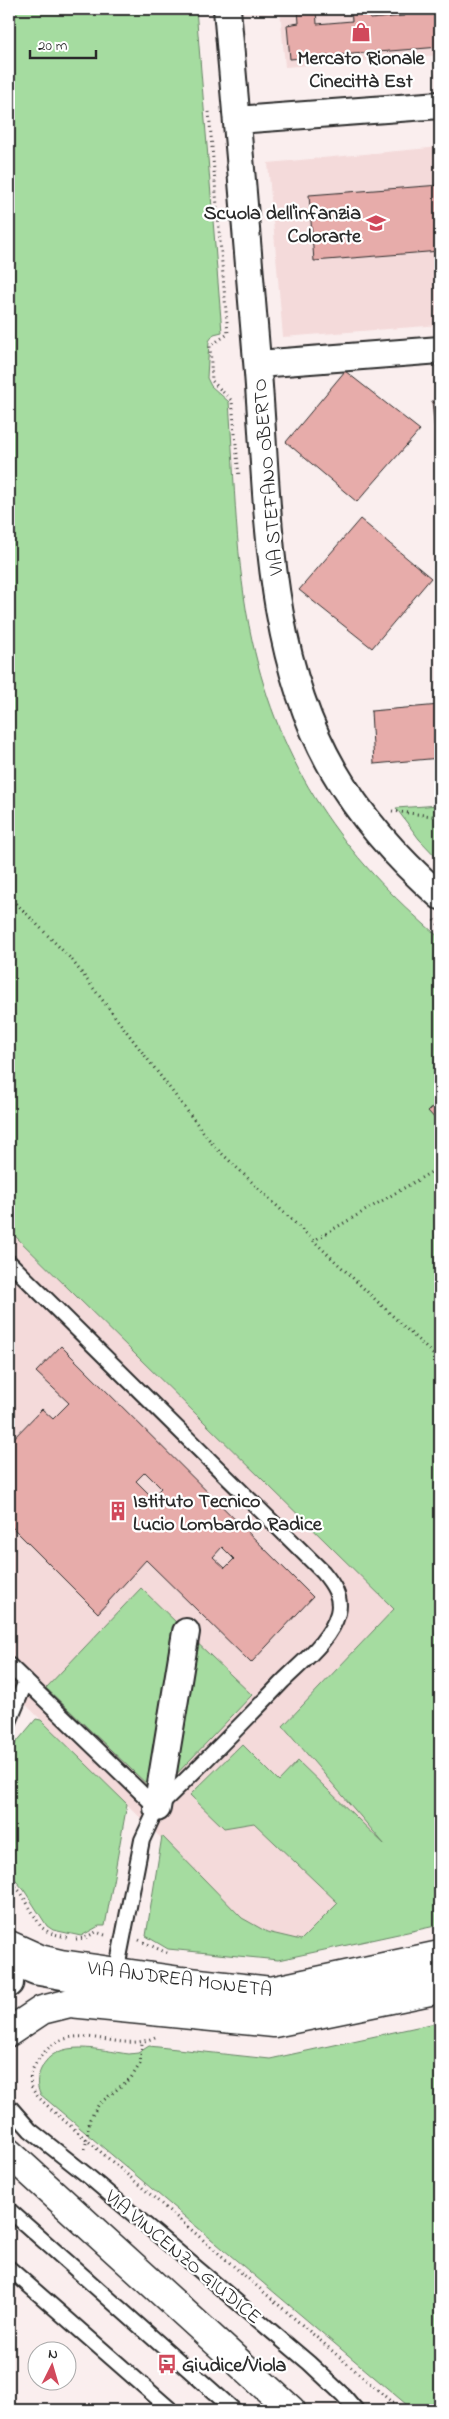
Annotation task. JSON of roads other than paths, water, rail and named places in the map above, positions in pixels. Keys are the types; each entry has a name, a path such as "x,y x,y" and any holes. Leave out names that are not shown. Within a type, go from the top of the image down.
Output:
{"street":[{"name":"VIA STEFANO OBERTO","path":"227,9 258,364 271,551 291,658 300,693 317,738 333,769 355,803 382,838 440,896"},
{"path":"237,120 440,105"},
{"path":"258,364 440,350"},
{"path":"157,1808 186,1632"},
{"name":"VIA ANDREA MONETA","path":"9,1945 40,1959 116,1973 271,1991 440,1989"},
{"name":"VIA ANDREA MONETA","path":"9,2032 42,2010 60,2004 80,2003 274,2023 397,1989 440,1955"},
{"path":"9,1966 9,1983"},
{"name":"VIA VINCENZO GIUDICE","path":"12,2158 291,2410"}],"lane":[{"path":"9,1262 323,1572 338,1596 340,1604 335,1622 320,1643 157,1808 142,1840 116,1973"},
{"path":"9,1665 157,1808"},
{"path":"9,1722 26,1682"},
{"name":"VIA ANDREA MONETA","path":"9,1966 34,1977 74,1984 269,2008 397,1989 440,1973"},
{"name":"VIA ANDREA MONETA","path":"397,1989 440,2002"},
{"name":"VIA VINCENZO GIUDICE","path":"9,2106 30,2130 88,2176 309,2363 356,2410"},
{"path":"9,2210 234,2410"},
{"path":"9,2268 171,2410"}],"place":[{"name":"Mercato Rionale Cinecittà Est","path":"361,32"},
{"name":"Scuola dell'infanzia Colorarte","path":"376,223"},
{"name":"Istituto Tecnico Lucio Lombardo Radice","path":"118,1511"},
{"name":"Giudice/Viola","path":"167,2364"}]}
